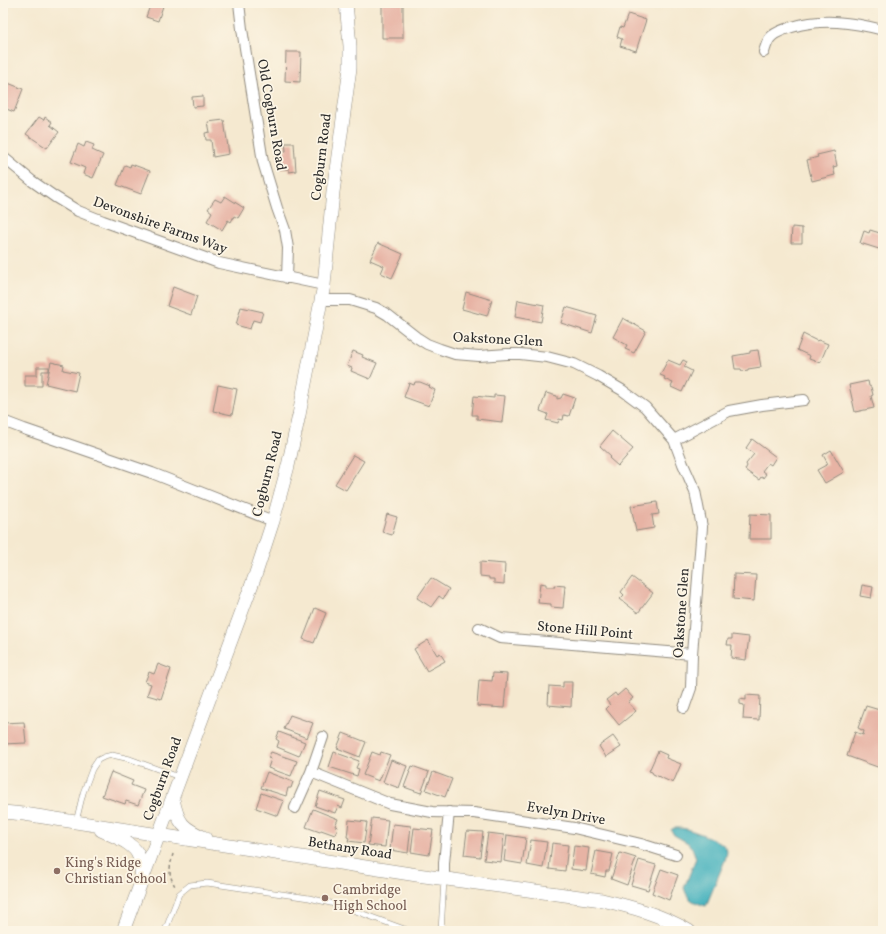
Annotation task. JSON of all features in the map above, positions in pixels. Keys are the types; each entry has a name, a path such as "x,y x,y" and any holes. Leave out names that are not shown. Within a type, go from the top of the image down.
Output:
{"street":[{"name":"Old Cogburn Road","path":"238,3 263,162 285,230 288,248 287,278"},
{"name":"Cogburn Road","path":"123,931 160,835 255,576 273,521 288,466 298,422 324,285 350,68 350,46 346,3"},
{"path":"764,52 768,40 773,35 779,31 802,24 846,22 883,30"},
{"name":"Devonshire Farms Way","path":"3,157 32,181 55,197 78,211 103,221 219,263 324,285"},
{"name":"Oakstone Glen","path":"321,300 350,300 376,308 388,315 427,344 455,354 479,356 506,354 547,356 574,364 622,390 645,407 674,440 695,491 702,527 692,654 691,688 684,708"},
{"path":"674,440 729,411 804,400"},
{"path":"3,421 152,473 273,521"},
{"name":"Stone Hill Point","path":"479,628 500,638 692,654"},
{"path":"296,808 311,772 323,737"},
{"name":"Evelyn Drive","path":"311,772 390,804 432,812 474,813 574,828 641,844 676,855"},
{"path":"173,799 181,824 196,834 216,844"},
{"name":"Bethany Road","path":"3,812 444,879 602,900 643,911 665,919 689,931"},
{"path":"444,879 444,863 450,812"},
{"path":"93,825 130,844 139,856 142,881"}],"lane":[{"path":"76,822 83,793 92,769 98,760 104,757 112,755 130,759 180,777"},
{"path":"441,931 444,879"},
{"path":"165,931 179,894 190,885 207,883 309,898 339,905 407,930 418,931"}],"path":[{"path":"173,854 169,867 170,878 179,894"}],"water":[{"path":"674,828 686,829 714,839 723,845 727,850 725,860 706,906 692,900 687,896 684,888 696,858 688,843 674,835 671,830"}],"building":[{"path":"151,3 164,3 158,21 146,17"},
{"path":"382,3 403,3 403,38 382,38"},
{"path":"628,14 646,20 636,51 620,46 622,39 617,37 620,27 623,28"},
{"path":"286,52 301,52 300,82 285,81"},
{"path":"3,81 23,89 14,112 4,108 7,100 3,99"},
{"path":"203,96 203,106 193,107 192,97"},
{"path":"39,117 44,120 45,117 52,122 50,125 59,132 47,148 26,134"},
{"path":"224,120 229,154 213,157 211,140 206,140 205,133 210,132 208,122"},
{"path":"86,142 94,145 92,150 103,155 93,178 83,174 85,168 71,162 78,144 84,147"},
{"path":"285,143 294,143 296,171 289,172 289,169 279,169 277,152 286,151"},
{"path":"834,151 837,166 833,167 835,175 812,181 807,160 818,157 817,155"},
{"path":"131,164 150,171 141,194 117,185 125,165 130,167"},
{"path":"225,196 244,208 238,218 234,216 231,222 228,220 222,230 207,221 212,212 208,209 215,199 221,202"},
{"path":"792,227 802,228 802,243 791,243"},
{"path":"870,230 883,234 879,249 860,243 864,231 869,233"},
{"path":"378,243 403,254 392,278 381,273 384,266 370,260"},
{"path":"173,287 197,296 191,315 167,306"},
{"path":"466,292 492,300 487,316 462,309"},
{"path":"518,300 544,305 541,322 515,317"},
{"path":"241,307 263,312 260,322 253,320 250,329 236,325"},
{"path":"566,307 597,316 592,333 561,323"},
{"path":"623,318 646,331 634,353 625,349 627,345 613,337"},
{"path":"803,334 817,341 818,340 828,344 820,363 809,359 810,356 797,350"},
{"path":"758,350 761,367 742,371 741,369 735,369 733,356"},
{"path":"353,351 363,355 362,357 377,363 370,379 351,371 352,368 347,366"},
{"path":"668,360 680,365 683,360 687,362 684,367 692,371 682,392 671,387 673,383 664,379 665,377 660,375"},
{"path":"51,362 64,365 63,370 79,373 75,391 46,384"},
{"path":"37,367 49,367 49,371 42,371 42,386 25,386 25,375 37,375"},
{"path":"868,381 873,395 871,396 874,408 855,412 849,385"},
{"path":"415,382 420,382 430,386 429,387 435,390 429,406 404,397 409,383 414,385"},
{"path":"218,385 237,389 232,415 213,411"},
{"path":"546,393 557,396 557,399 561,398 563,394 575,398 569,416 564,415 563,420 559,419 558,423 546,420 548,414 540,411"},
{"path":"494,395 505,396 502,422 477,419 477,415 472,415 474,396 494,398"},
{"path":"612,431 633,449 618,466 609,458 611,456 600,446"},
{"path":"752,439 776,457 771,465 768,463 762,471 766,474 759,480 745,470 747,466 746,464 754,454 746,448"},
{"path":"831,450 844,472 825,483 817,470 828,464 823,455"},
{"path":"353,455 364,461 346,490 335,484"},
{"path":"657,502 659,514 652,515 654,528 636,531 631,506"},
{"path":"387,514 397,517 392,535 382,532"},
{"path":"750,514 771,515 771,539 749,539"},
{"path":"480,562 505,564 504,584 494,583 494,579 480,576"},
{"path":"734,574 756,575 754,601 733,599"},
{"path":"632,577 653,593 638,613 620,599 624,595 621,592"},
{"path":"431,578 449,589 443,599 439,596 431,607 417,598"},
{"path":"540,583 546,584 546,587 555,587 554,585 565,586 563,608 551,607 551,604 538,603"},
{"path":"862,585 873,587 871,598 860,596"},
{"path":"315,608 326,613 314,643 303,639"},
{"path":"732,635 749,637 746,660 731,658 732,645 727,645 728,639 732,639"},
{"path":"428,640 437,655 440,653 445,661 427,671 414,649"},
{"path":"158,664 171,669 161,699 147,695 151,684 145,682 149,672 154,674"},
{"path":"493,673 507,674 504,708 477,706 479,680 492,681"},
{"path":"563,682 572,682 571,707 548,705 549,686 563,687"},
{"path":"625,689 633,698 628,702 636,711 619,725 606,709 610,705 606,700 615,693 617,696"},
{"path":"746,695 760,696 759,720 743,719 744,705 740,704 740,699 746,700"},
{"path":"866,706 883,711 883,769 847,756 855,732 863,735 864,731 858,728"},
{"path":"290,715 313,723 307,738 284,729"},
{"path":"24,722 26,743 3,744 3,723"},
{"path":"279,732 305,742 299,756 277,747 279,741 276,739"},
{"path":"343,733 366,742 360,757 337,748"},
{"path":"613,736 621,747 606,757 599,746"},
{"path":"658,751 667,755 666,758 681,764 673,783 649,771"},
{"path":"271,752 297,761 291,776 268,768 271,759 268,758"},
{"path":"334,752 359,761 356,768 359,769 357,776 329,767"},
{"path":"372,752 380,755 381,752 390,755 379,781 363,775"},
{"path":"391,760 407,766 399,788 383,782"},
{"path":"412,766 429,772 421,793 404,787"},
{"path":"111,772 133,781 131,785 144,790 138,805 126,801 125,804 102,796"},
{"path":"267,772 293,782 291,788 288,788 286,796 261,788"},
{"path":"433,772 452,779 445,797 426,790"},
{"path":"320,791 345,800 342,808 338,806 335,813 315,806"},
{"path":"261,793 284,801 278,816 256,808"},
{"path":"313,809 338,819 335,826 338,827 335,835 306,827"},
{"path":"372,818 388,820 385,847 368,845"},
{"path":"349,820 367,822 364,843 348,841"},
{"path":"393,824 411,826 408,853 390,850"},
{"path":"414,828 433,830 429,855 411,852"},
{"path":"467,831 483,832 480,857 464,855"},
{"path":"488,833 504,835 501,862 484,860"},
{"path":"507,835 526,838 522,864 504,861"},
{"path":"531,840 547,842 543,868 527,865"},
{"path":"552,843 568,845 565,871 549,869"},
{"path":"574,846 589,848 586,871 571,869"},
{"path":"596,851 613,854 609,871 606,871 605,877 591,874"},
{"path":"620,853 636,858 627,885 611,879"},
{"path":"639,860 656,865 648,890 631,885"},
{"path":"661,869 678,875 669,900 652,893"}],"place":[{"name":"King's Ridge Christian School","path":"57,871"},
{"name":"Cambridge High School","path":"325,898"}]}
